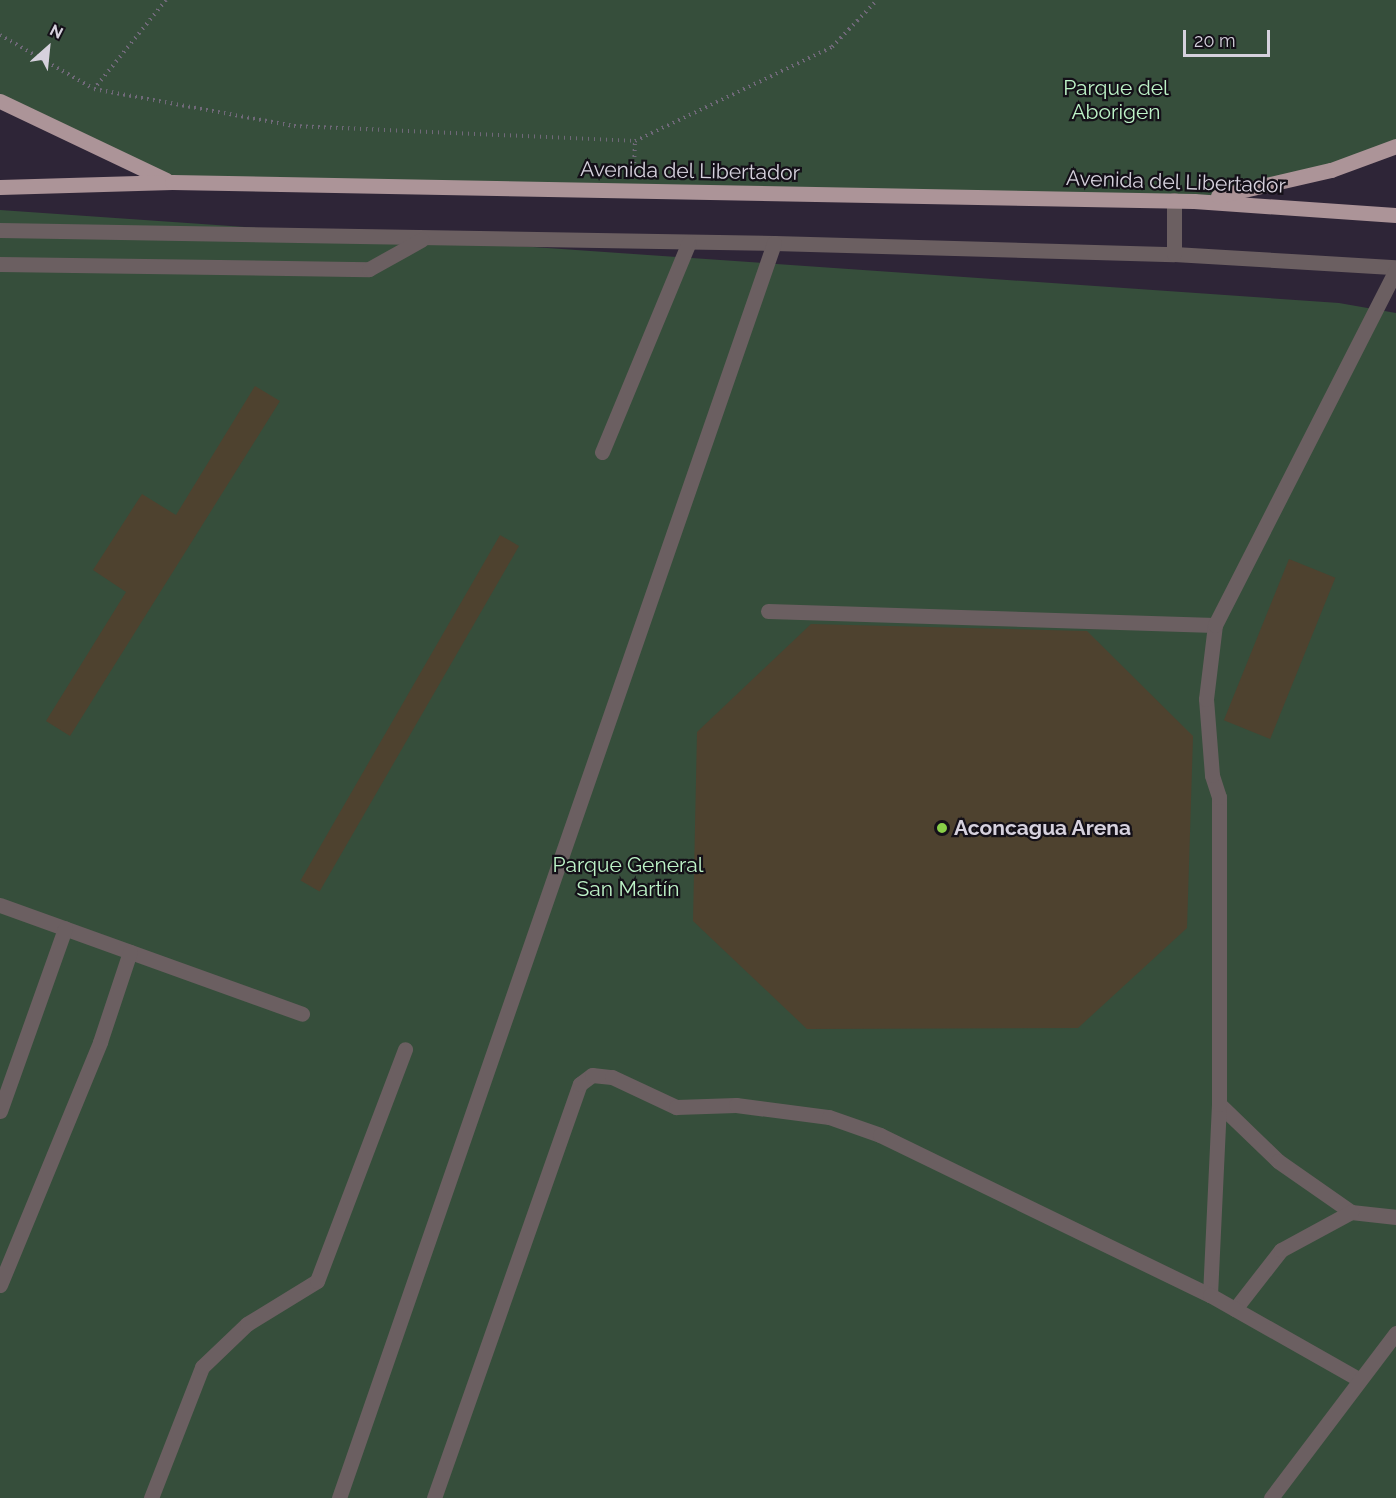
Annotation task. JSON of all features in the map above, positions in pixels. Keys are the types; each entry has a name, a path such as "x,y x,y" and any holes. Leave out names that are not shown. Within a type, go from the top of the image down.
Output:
{"main road":[{"name":"Avenida del Libertador","path":"0,101 172,182 1174,200 1396,215"},
{"path":"1194,201 1280,184 1396,146"},
{"path":"0,187 172,182"}],"lane":[{"path":"1174,200 1174,254"},
{"path":"0,230 423,239 774,243 1174,254 1396,268 1215,625 1206,699 1212,775 1219,797 1219,1104 1210,1294"},
{"path":"0,264 369,270 423,239"},
{"path":"602,452 689,242"},
{"path":"339,1498 774,243"},
{"path":"768,611 1215,625"},
{"path":"0,904 302,1014"},
{"path":"0,1111 65,928"},
{"path":"0,1285 41,1175 100,1042 130,952"},
{"path":"151,1498 202,1367 247,1324 317,1281 405,1049"},
{"path":"434,1498 580,1084 592,1075 612,1077 676,1107 736,1105 829,1117 880,1135 1210,1294 1360,1380"},
{"path":"1219,1104 1278,1161 1351,1212 1396,1217"},
{"path":"1235,1309 1281,1250 1351,1212"},
{"path":"1271,1498 1396,1333"}],"path":[{"path":"94,89 166,0"},
{"path":"0,35 94,89 294,126 635,141 832,47 877,0"},
{"path":"634,190 635,141"}],"green space":[{"name":"Parque del Aborigen","path":"0,0 1396,0 1396,146 1194,201 172,182 0,101"},
{"name":"Parque General San Martín","path":"0,210 1339,303 1396,313 1396,1498 0,1498"}],"building":[{"path":"255,386 280,401 70,736 46,721 126,592 93,570 142,494 176,515"},
{"path":"500,535 519,546 320,892 300,881"},
{"path":"1289,559 1335,578 1270,739 1224,720"},
{"name":"Aconcagua Arena","path":"811,624 1087,631 1193,736 1187,928 1078,1028 807,1029 693,921 697,732"}],"place":[{"name":"Aconcagua Arena","path":"942,828"}]}
